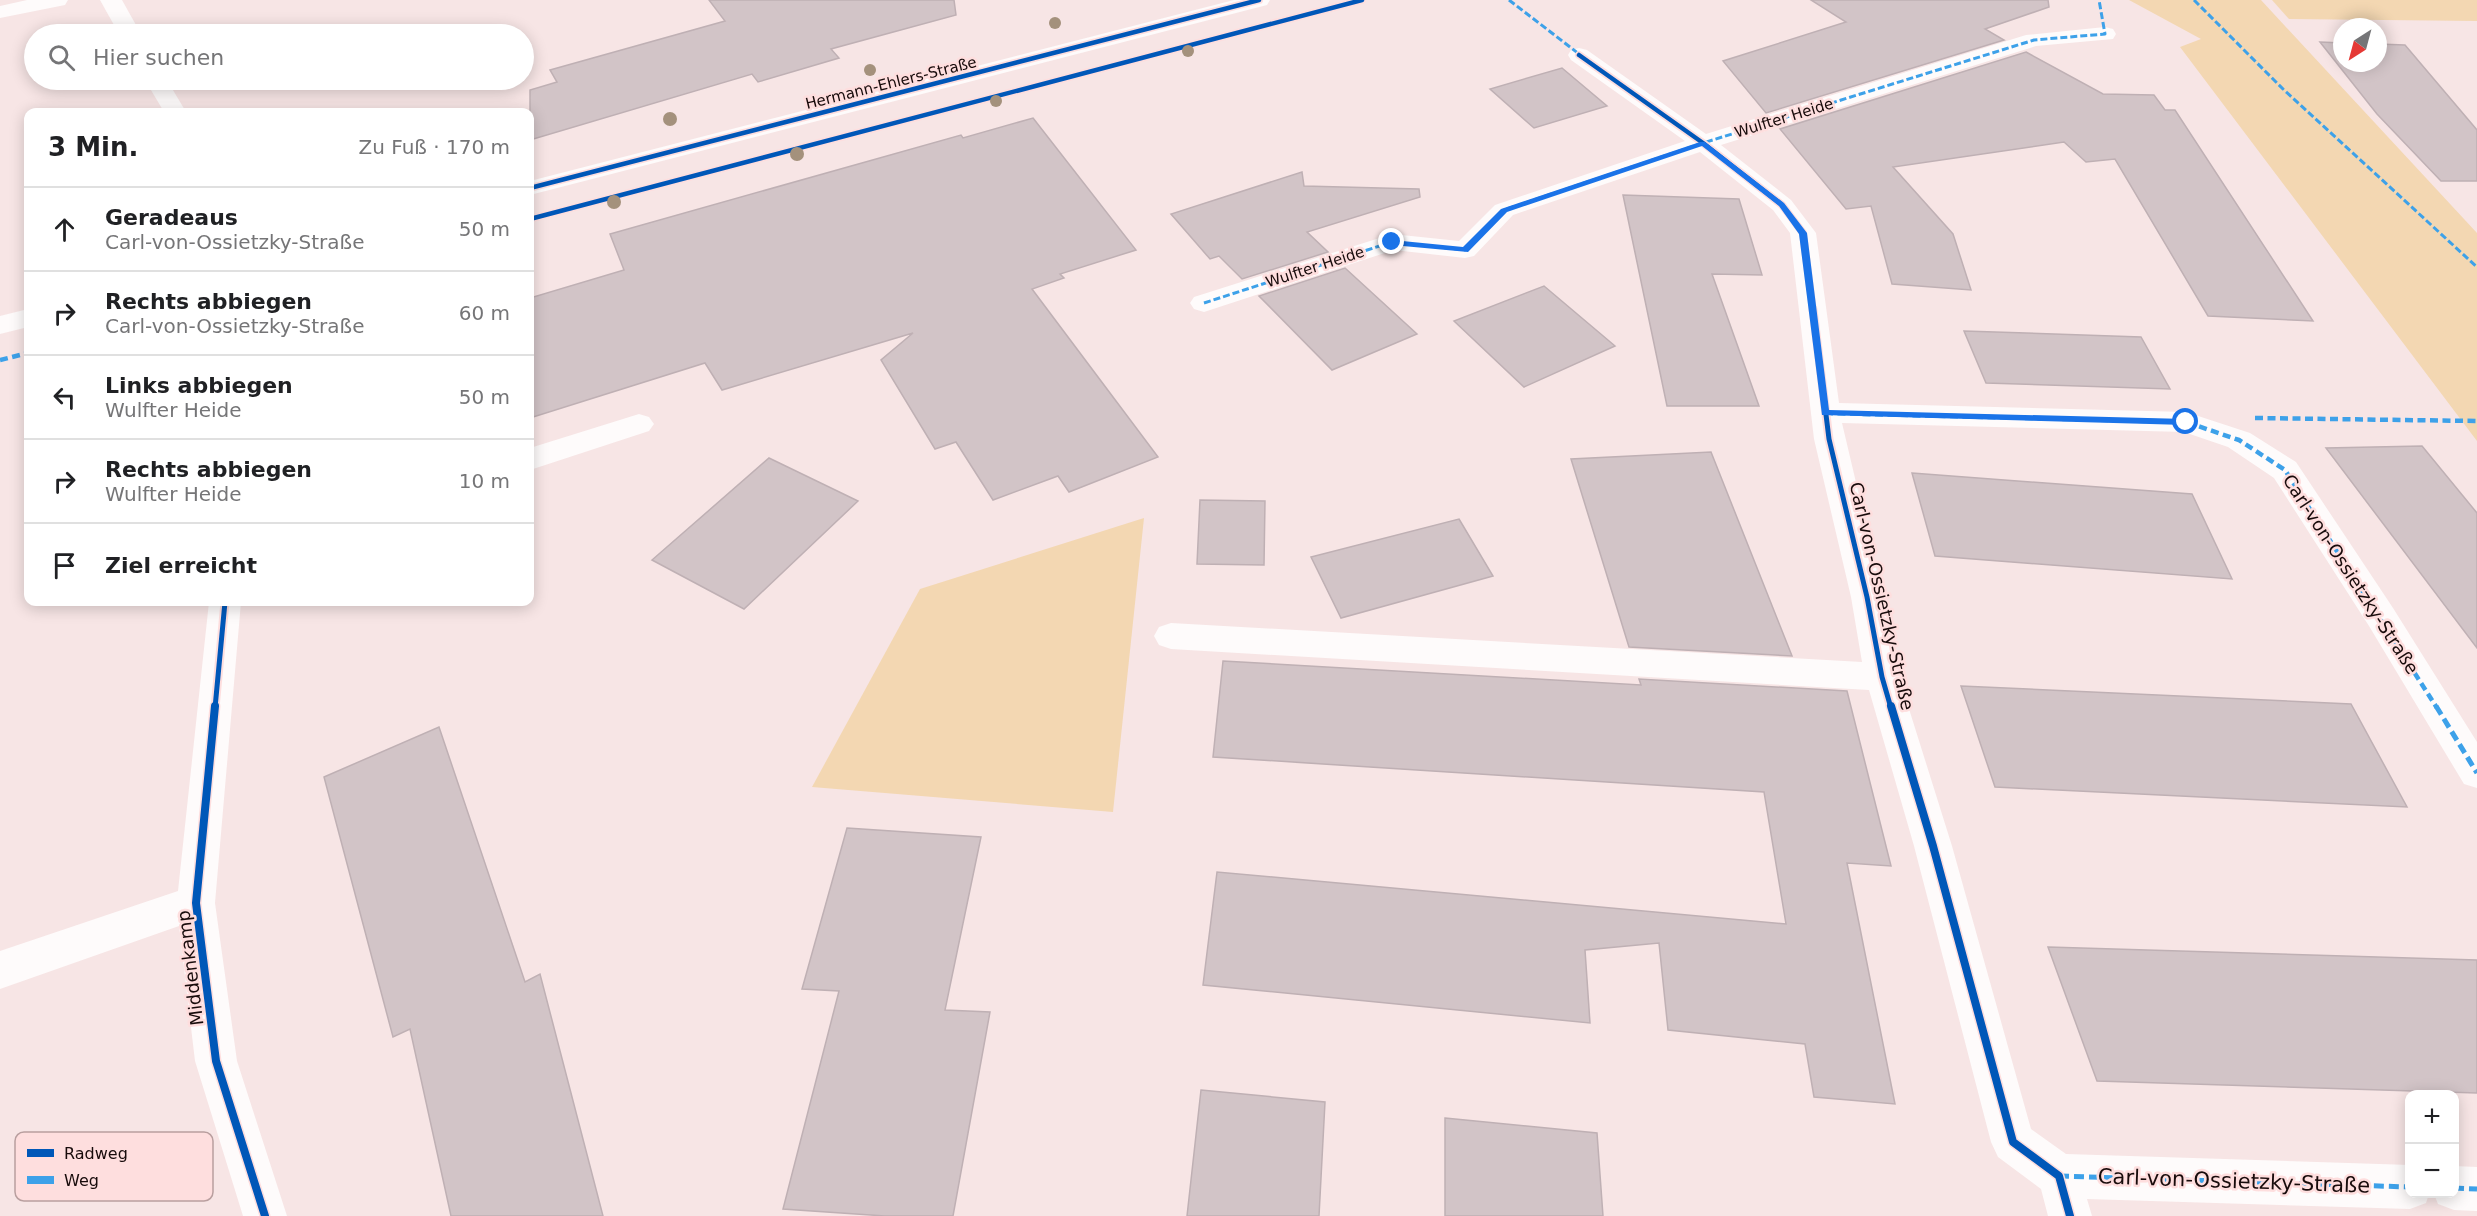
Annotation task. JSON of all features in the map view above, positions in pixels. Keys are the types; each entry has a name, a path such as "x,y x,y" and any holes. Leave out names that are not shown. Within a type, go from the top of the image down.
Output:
{"street":[{"path":"0,12 57,0"},
{"path":"111,0 124,24"},
{"name":"Hermann-Ehlers-Straße","path":"534,188 1258,0"},
{"name":"Wulfter Heide","path":"1204,303 1392,242 1465,250 1504,210 1703,143 2034,40 2105,34"},
{"name":"Carl-von-Ossietzky-Straße","path":"1579,55 1703,143 1782,204 1803,233 1825,412 1867,597 1882,677 1934,846 2013,1142 2059,1176 2405,1187"},
{"path":"162,90 173,108"},
{"path":"0,325 24,319"},
{"name":"Carl-von-Ossietzky-Straße","path":"1825,412 2186,422 2247,429 2285,470 2382,618 2477,773"},
{"path":"534,458 639,424"},
{"name":"Middenkamp","path":"225,606 196,903 216,1061 265,1216"},
{"path":"1171,636 1882,677"},
{"path":"0,970 196,903"},
{"path":"2059,1176 2070,1216"},
{"path":"2459,1188 2477,1189"}],"shaded area":[{"path":"2129,0 2261,0 2477,233 2477,441 2180,47 2201,39"},
{"path":"2272,0 2477,0 2477,21 2387,20 2387,18 2289,19"},
{"path":"1144,518 1113,812 812,787 920,589"}],"building":[{"path":"709,0 954,0 956,15 831,49 839,58 758,82 752,74 534,139 534,108 530,108 530,90 557,82 550,70 725,21"},
{"path":"1811,0 2048,0 2049,7 1985,29 2004,40 1766,113 1723,61 1846,22"},
{"path":"2320,42 2333,43 2333,58"},
{"path":"2387,44 2405,45 2477,130 2477,181 2441,181 2377,114 2344,72 2387,72"},
{"path":"2026,52 2103,94 2154,95 2165,110 2175,110 2313,321 2208,316 2115,159 2086,162 2064,142 1893,167 1953,234 1971,290 1892,284 1871,206 1846,209 1780,129"},
{"path":"1562,68 1607,106 1534,128 1490,89"},
{"path":"1033,118 1136,250 1060,274 1064,278 1032,289 1158,457 1069,492 1058,476 993,500 956,442 935,449 881,360 913,333 722,390 705,363 534,417 534,297 624,270 610,234 961,135 963,138"},
{"path":"1302,172 1304,186 1419,189 1420,197 1307,232 1328,252 1242,279 1219,256 1210,259 1171,214"},
{"path":"1623,195 1739,199 1762,275 1712,274 1759,406 1667,406"},
{"path":"1345,268 1417,334 1332,370 1259,296"},
{"path":"1544,286 1615,346 1524,387 1454,321"},
{"path":"1964,331 2141,337 2170,389 1986,383"},
{"path":"2422,446 2477,513 2477,648 2326,448"},
{"path":"1711,452 1792,656 1629,647 1571,459"},
{"path":"769,458 858,501 744,609 652,560"},
{"path":"1912,473 2192,494 2232,579 1935,556"},
{"path":"1200,500 1265,501 1264,565 1197,564"},
{"path":"1459,519 1493,576 1341,618 1311,557"},
{"path":"1223,661 1641,685 1639,679 1847,691 1891,866 1847,863 1895,1104 1814,1097 1805,1044 1668,1030 1659,943 1585,950 1590,1023 1203,985 1217,872 1786,924 1764,792 1213,757"},
{"path":"1961,686 2351,704 2407,807 1995,787"},
{"path":"439,727 525,982 540,974 603,1216 451,1216 410,1029 393,1037 324,777"},
{"path":"847,828 981,837 945,1010 990,1012 953,1216 885,1216 783,1209 839,991 802,989"},
{"path":"2048,947 2477,960 2477,1093 2459,1092 2459,1090 2405,1091 2097,1081"},
{"path":"1201,1090 1325,1102 1319,1216 1187,1216"},
{"path":"1445,1118 1597,1133 1603,1216 1445,1216"}],"marked path":[{"path":"1509,0 1583,57"},
{"path":"1204,303 1392,242 1465,250 1504,210 1703,143 2034,40 2105,34 2099,0"},
{"path":"2194,0 2283,89 2477,267"},
{"path":"0,360 24,354"},
{"path":"1825,413 2186,422 2239,440 2285,470 2381,617 2477,773"},
{"path":"2255,418 2477,421"},
{"path":"2059,1176 2405,1187"},
{"path":"2459,1188 2477,1189"}],"cycle path":[{"path":"534,187 1259,0"},
{"path":"534,218 1362,0"},
{"path":"1579,55 1703,143 1782,205 1803,233 1829,439 1867,597 1882,677 1933,846 2013,1142 2059,1176 2070,1216"},
{"path":"225,606 196,903 216,1061 265,1216"}],"route":[{"path":"1392,242 1465,250 1504,210 1703,143 1782,204 1803,233 1825,412 2186,422"}]}
